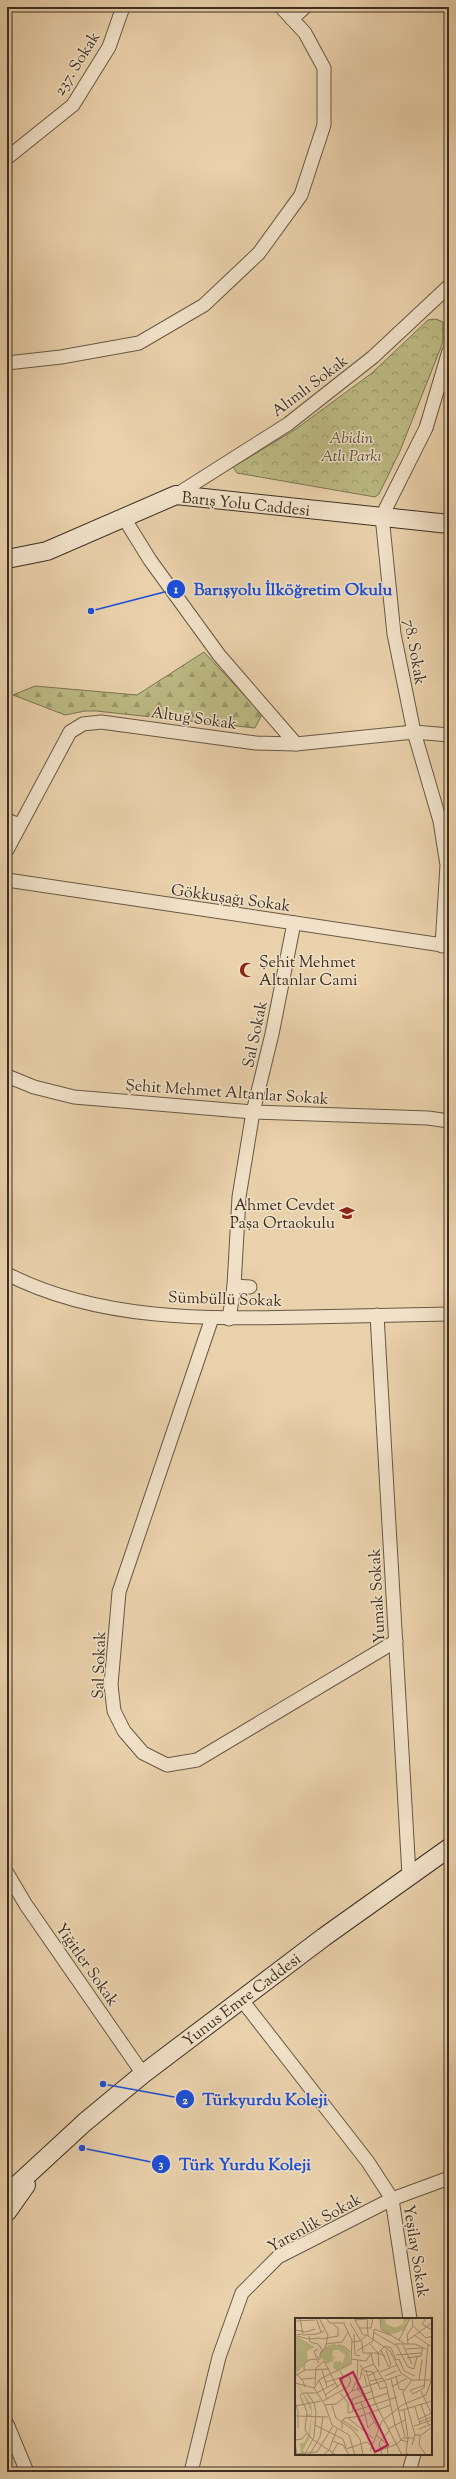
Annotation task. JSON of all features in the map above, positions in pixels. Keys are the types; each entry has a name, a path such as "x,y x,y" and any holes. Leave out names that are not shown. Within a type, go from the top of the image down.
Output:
{"main road":[{"name":"Barış Yolu Caddesi","path":"7,559 47,551 176,495 449,524"},
{"name":"Yunus Emre Caddesi","path":"7,2194 143,2074 241,1999 409,1875 449,1848"},
{"name":"Yunus Emre Caddesi","path":"7,2212 42,2162"}],"street":[{"name":"237. Sokak","path":"7,158 72,105 109,47 123,7"},
{"path":"7,363 62,357 139,343 204,305 260,253 301,195 324,125 324,68 305,33 281,7"},
{"path":"292,19 305,7"},
{"name":"Alımlı Sokak","path":"176,495 288,424 373,357 449,286"},
{"path":"382,516 426,428 449,351"},
{"name":"78. Sokak","path":"382,516 394,634 414,732 440,821 447,865 446,946"},
{"path":"124,518 150,560 219,655 296,744"},
{"name":"Altuğ Sokak","path":"7,850 70,732 83,724 101,722 256,743 296,744 414,732 449,735"},
{"path":"7,820 19,825"},
{"name":"Gökkuşağı Sokak","path":"7,880 446,946"},
{"name":"Sal Sokak","path":"229,1319 234,1286 239,1197 253,1112 272,1034 294,923"},
{"name":"Şehit Mehmet Altanlar Sokak","path":"7,1076 34,1087 74,1097 253,1112 428,1118 449,1121"},
{"name":"Sümbüllü Sokak","path":"7,1274 49,1293 100,1307 212,1318 229,1319 449,1314"},
{"path":"234,1286 250,1287"},
{"name":"Yumak Sokak","path":"376,1315 409,1875"},
{"name":"Sal Sokak","path":"212,1318 119,1592 111,1685 114,1711 124,1731 143,1753 167,1765 197,1760 396,1641"},
{"name":"Yiğitler Sokak","path":"7,1873 26,1905 143,2074"},
{"name":"Yeşilay Sokak","path":"241,1999 368,2162 392,2199 410,2318"},
{"name":"Yarenlik Sokak","path":"192,2472 219,2357 242,2293 278,2257 392,2199 449,2178"},
{"path":"7,2424 27,2472"},
{"path":"409,2472 414,2455"}],"green space":[{"name":"Abidin Atlı Parkı","path":"436,319 443,322 443,342 400,451 379,494 375,497 237,473 233,467 296,429 372,373 428,320"},
{"path":"204,652 262,714 255,728 96,711 85,711 65,715 13,695 35,686 137,695"}],"place":[{"name":"Barışyolu İlköğretim Okulu","path":"91,611"},
{"name":"Şehit Mehmet Altanlar Cami","path":"247,970"},
{"name":"Ahmet Cevdet Paşa Ortaokulu","path":"347,1213"},
{"name":"Türkyurdu Koleji","path":"103,2084"},
{"name":"Türk Yurdu Koleji","path":"82,2148"}]}
